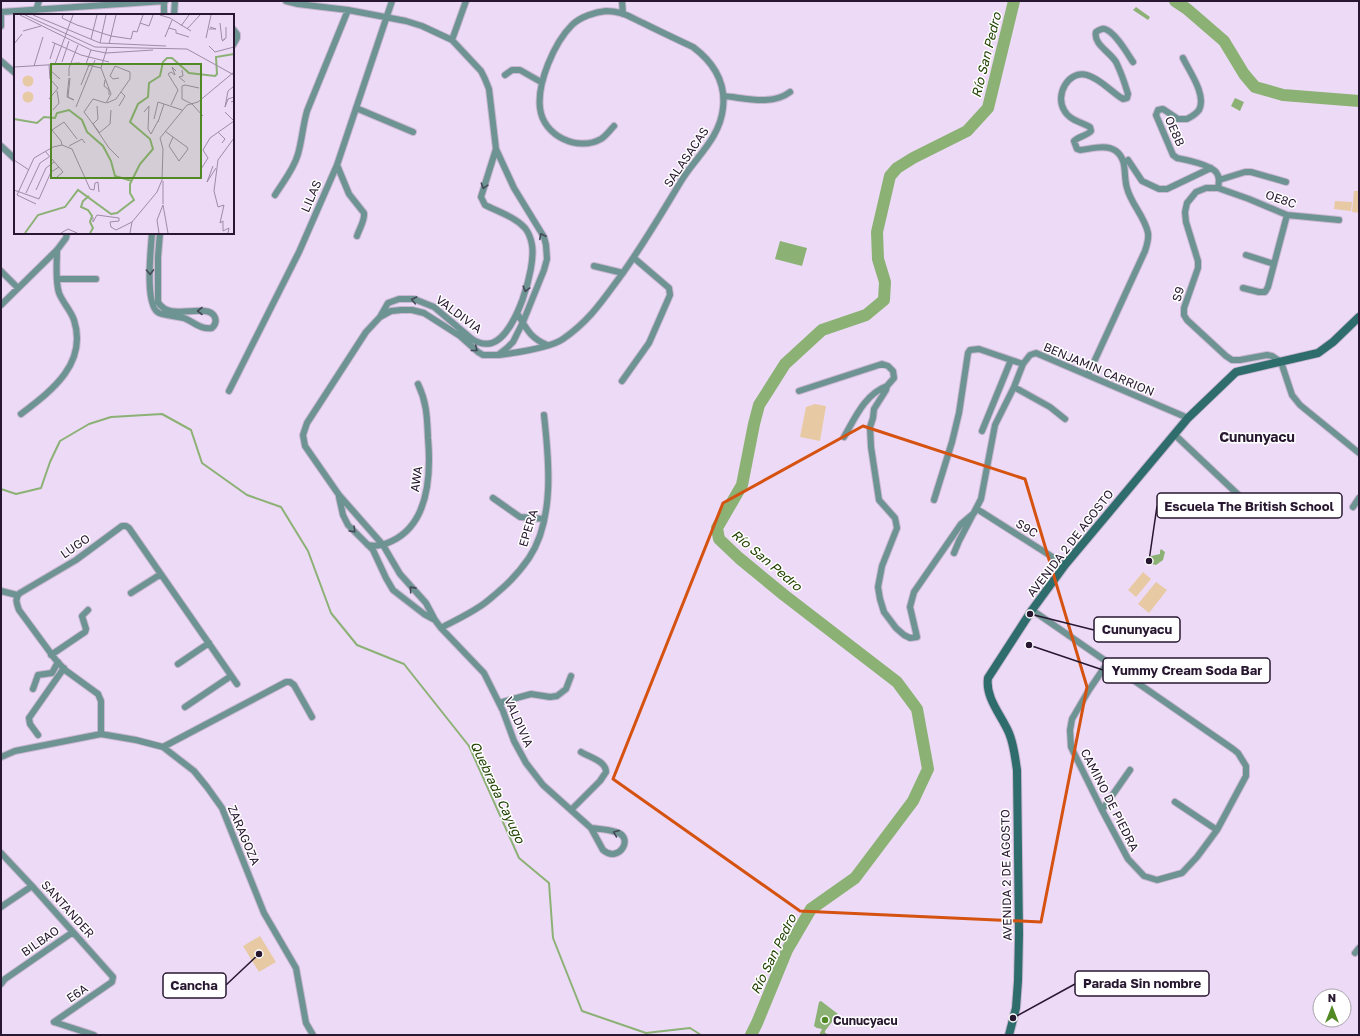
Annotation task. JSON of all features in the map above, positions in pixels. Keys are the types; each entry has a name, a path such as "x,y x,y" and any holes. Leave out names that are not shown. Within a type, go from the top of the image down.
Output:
{"main road":[{"name":"AVENIDA 2 DE AGOSTO","path":"1010,1032 1016,1008 1018,981 1019,934 1017,770 1015,754 1009,733 991,697 987,684 988,678 1032,610 1065,565 1188,418 1236,372 1318,353 1333,342 1359,317"}],"street":[{"path":"36,10 39,1"},
{"path":"1,26 1,12 164,1 164,14"},
{"path":"174,14 175,1"},
{"path":"286,1 319,4 406,20 452,40 481,71 489,89 496,149 514,188 544,237 547,259 523,322 513,342 498,355"},
{"name":"LILAS","path":"229,391 299,252 337,165 392,1"},
{"path":"452,40 466,1"},
{"path":"622,1 622,14"},
{"path":"275,195 293,167 298,155 303,123 307,111 348,10"},
{"name":"SALASACAS","path":"462,334 478,352 483,354 498,355 521,352 561,341 593,314 634,258 684,176 716,134 721,119 724,96 719,76 703,55 693,47 622,14 605,11 585,16 573,24 562,38 548,64 542,82 540,110 546,123 557,135 567,141 590,143 602,138 614,126"},
{"path":"1088,375 1145,251 1148,233 1145,224 1128,194 1125,168 1121,157 1112,149 1103,147 1080,150 1077,149 1074,141 1077,138 1089,134 1091,131 1090,127 1076,121 1066,114 1063,109 1062,94 1067,81 1072,77 1084,74 1095,78 1123,99 1127,98 1128,94 1116,62 1098,42 1095,36 1096,32 1100,29 1106,29 1113,34 1133,62"},
{"path":"234,30 237,34 237,38 234,43"},
{"name":"OE8B","path":"1183,58 1200,93 1201,100 1198,111 1187,119 1178,119 1163,109 1158,110 1156,116 1174,155 1177,158 1210,168"},
{"path":"1,61 14,72"},
{"path":"505,76 512,70 520,70 542,82"},
{"path":"724,96 772,100 784,97 790,92"},
{"path":"356,108 413,132"},
{"path":"1,146 14,158"},
{"name":"VALDIVIA","path":"496,149 481,197 482,201 485,205 513,219 525,229 533,246 533,260 530,275 524,298 518,313 498,340 492,343 478,343 462,334 434,307 414,299 399,299 388,303 380,317 366,332 307,423 303,435 305,446 339,495 383,545 400,574 426,603 441,628 484,673 499,703 514,742 526,763 543,785 591,828 603,850 614,854 624,846 624,840 621,834 591,828"},
{"path":"1128,160 1142,181 1159,188 1167,189 1210,168 1217,173 1219,180 1218,188"},
{"path":"337,165 349,194 364,213 356,236"},
{"path":"1219,180 1245,172 1252,172 1286,182"},
{"name":"S9","path":"1218,188 1206,188 1196,192 1187,203 1185,212 1186,222 1198,261 1198,268 1184,308 1184,314 1187,320 1232,360 1267,355 1272,356 1281,362"},
{"name":"OE8C","path":"1218,188 1287,215 1339,220"},
{"path":"1242,288 1265,292 1268,287 1287,215"},
{"path":"1,305 57,250 68,234"},
{"path":"152,234 150,254 150,292 152,304 155,309 159,313 184,318 206,329 212,328 216,324 216,320 209,312 204,310 171,311 160,306 158,302 158,257 160,234"},
{"path":"20,414 45,395 54,386 63,376 75,354 77,332 74,319 59,293 57,250"},
{"path":"1246,255 1274,264"},
{"path":"622,381 649,343 670,295 669,288 634,258"},
{"path":"594,266 623,273"},
{"path":"1,271 18,288"},
{"path":"58,279 96,278"},
{"path":"380,317 391,312 412,310 424,313 462,334"},
{"path":"518,313 532,337 538,342 547,345"},
{"path":"934,500 952,442 959,413 968,353 970,350 979,349 1023,364 1014,387 995,425 981,499 954,553"},
{"name":"BENJAMIN CARRION","path":"1023,364 1030,355 1036,353 1188,418"},
{"path":"982,431 1011,360"},
{"path":"1281,362 1292,395 1300,405 1359,453"},
{"path":"799,391 882,364 886,364 893,371 894,378 887,386 873,394 862,406 844,437"},
{"name":"AWA","path":"368,546 383,545 406,532 418,514 426,496 429,479 430,457 427,407 418,384"},
{"path":"887,386 874,409 870,427 871,447 880,500 895,518 897,528 882,566 878,587 884,612 896,628 904,635 910,638 917,637 910,607 914,592 961,524 975,511"},
{"path":"1014,387 1050,408 1065,419"},
{"name":"EPERA","path":"441,628 480,607 511,580 535,548 544,519 548,497 549,472 544,415"},
{"path":"1174,434 1248,504"},
{"name":"VALDIVIA","path":"339,495 343,515 348,525 373,550 386,578 394,590 424,614 435,620"},
{"path":"493,498 520,517 544,519"},
{"path":"1353,507 1359,498"},
{"name":"S9C","path":"975,511 1065,565"},
{"name":"LUGO","path":"17,595 76,560 124,526 129,528 237,684"},
{"path":"132,594 161,574"},
{"path":"1,591 17,595 16,603 19,610 51,655 64,668 98,694 100,698 101,734"},
{"path":"51,655 85,632 86,629 82,616 88,610"},
{"name":"CAMINO DE PIEDRA","path":"1032,610 1108,662 1238,753 1246,766 1246,776 1217,830 1182,873 1157,880 1144,876 1128,859 1071,746 1070,730 1072,719 1108,662"},
{"path":"178,664 209,643"},
{"path":"33,689 38,675 52,673 58,662"},
{"path":"38,735 30,724 30,718 64,668"},
{"path":"185,707 231,676"},
{"path":"499,703 531,694 550,697 557,696 566,689 571,676"},
{"path":"163,747 286,682 290,682 294,685 312,717"},
{"name":"ZARAGOZA","path":"1,758 7,754 22,750 101,734 136,740 163,747 194,772 222,808 264,913 296,968 306,1023 313,1035"},
{"path":"571,810 600,781 606,772 606,769 602,763 581,752"},
{"path":"1102,810 1130,770"},
{"path":"1175,802 1217,830"},
{"name":"SANTANDER","path":"1,853 113,975 112,982"},
{"path":"1,907 32,886"},
{"name":"BILBAO","path":"1,984 5,979 73,932"},
{"name":"E6A","path":"94,1035 54,1022 112,982"}],"highlighted area":[{"path":"863,426 1025,479 1087,687 1041,922 800,911 613,779 723,503"}],"shaded area":[{"path":"1136,7 1150,17 1148,20 1133,10"},
{"path":"1235,98 1244,102 1240,111 1231,106"},
{"path":"1354,191 1359,191 1359,213 1352,212"},
{"path":"1335,201 1352,202 1351,211 1334,209"},
{"path":"780,241 807,248 802,266 775,259"},
{"path":"815,404 826,406 820,441 800,437 806,407"},
{"path":"1161,549 1165,552 1163,560 1156,565 1152,564 1149,561 1149,558 1160,554"},
{"path":"1143,572 1151,579 1136,597 1128,590"},
{"path":"1156,582 1167,590 1149,613 1138,604"},
{"path":"260,936 276,962 259,972 243,946"},
{"name":"Cunucyacu","path":"821,1001 838,1014 825,1031 825,1033 831,1035 819,1035 822,1029 814,1026 819,1002"}],"waterway":[{"name":"Río San Pedro","path":"751,1035 787,950 811,909 855,878 913,801 928,769 917,709 897,682 784,595 739,558 719,539 717,528 742,485 759,405 785,364 822,330 866,315 884,300 885,282 878,259 877,232 890,176 897,168 913,158 967,131 988,108 1014,1"},
{"name":"Río San Pedro","path":"1175,1 1187,9 1224,41 1244,74 1255,87 1283,95 1359,101"},
{"name":"Quebrada Cayugo","path":"1,489 16,494 41,488 50,462 60,441 89,424 111,417 162,414 191,430 202,463 247,495 281,507 308,551 331,613 357,645 404,664 469,746 519,858 549,883 553,938 582,1011 646,1033 690,1028 701,1035"}],"place":[{"name":"Escuela The British School","path":"1149,561"},
{"name":"Cununyacu","path":"1030,614"},
{"name":"Yummy Cream Soda Bar","path":"1029,645"},
{"name":"Cancha","path":"259,954"},
{"name":"Parada Sin nombre","path":"1013,1018"},
{"name":"Cunucyacu","path":"825,1020"}],"district":[{"name":"Cununyacu","path":"1257,436"}]}
